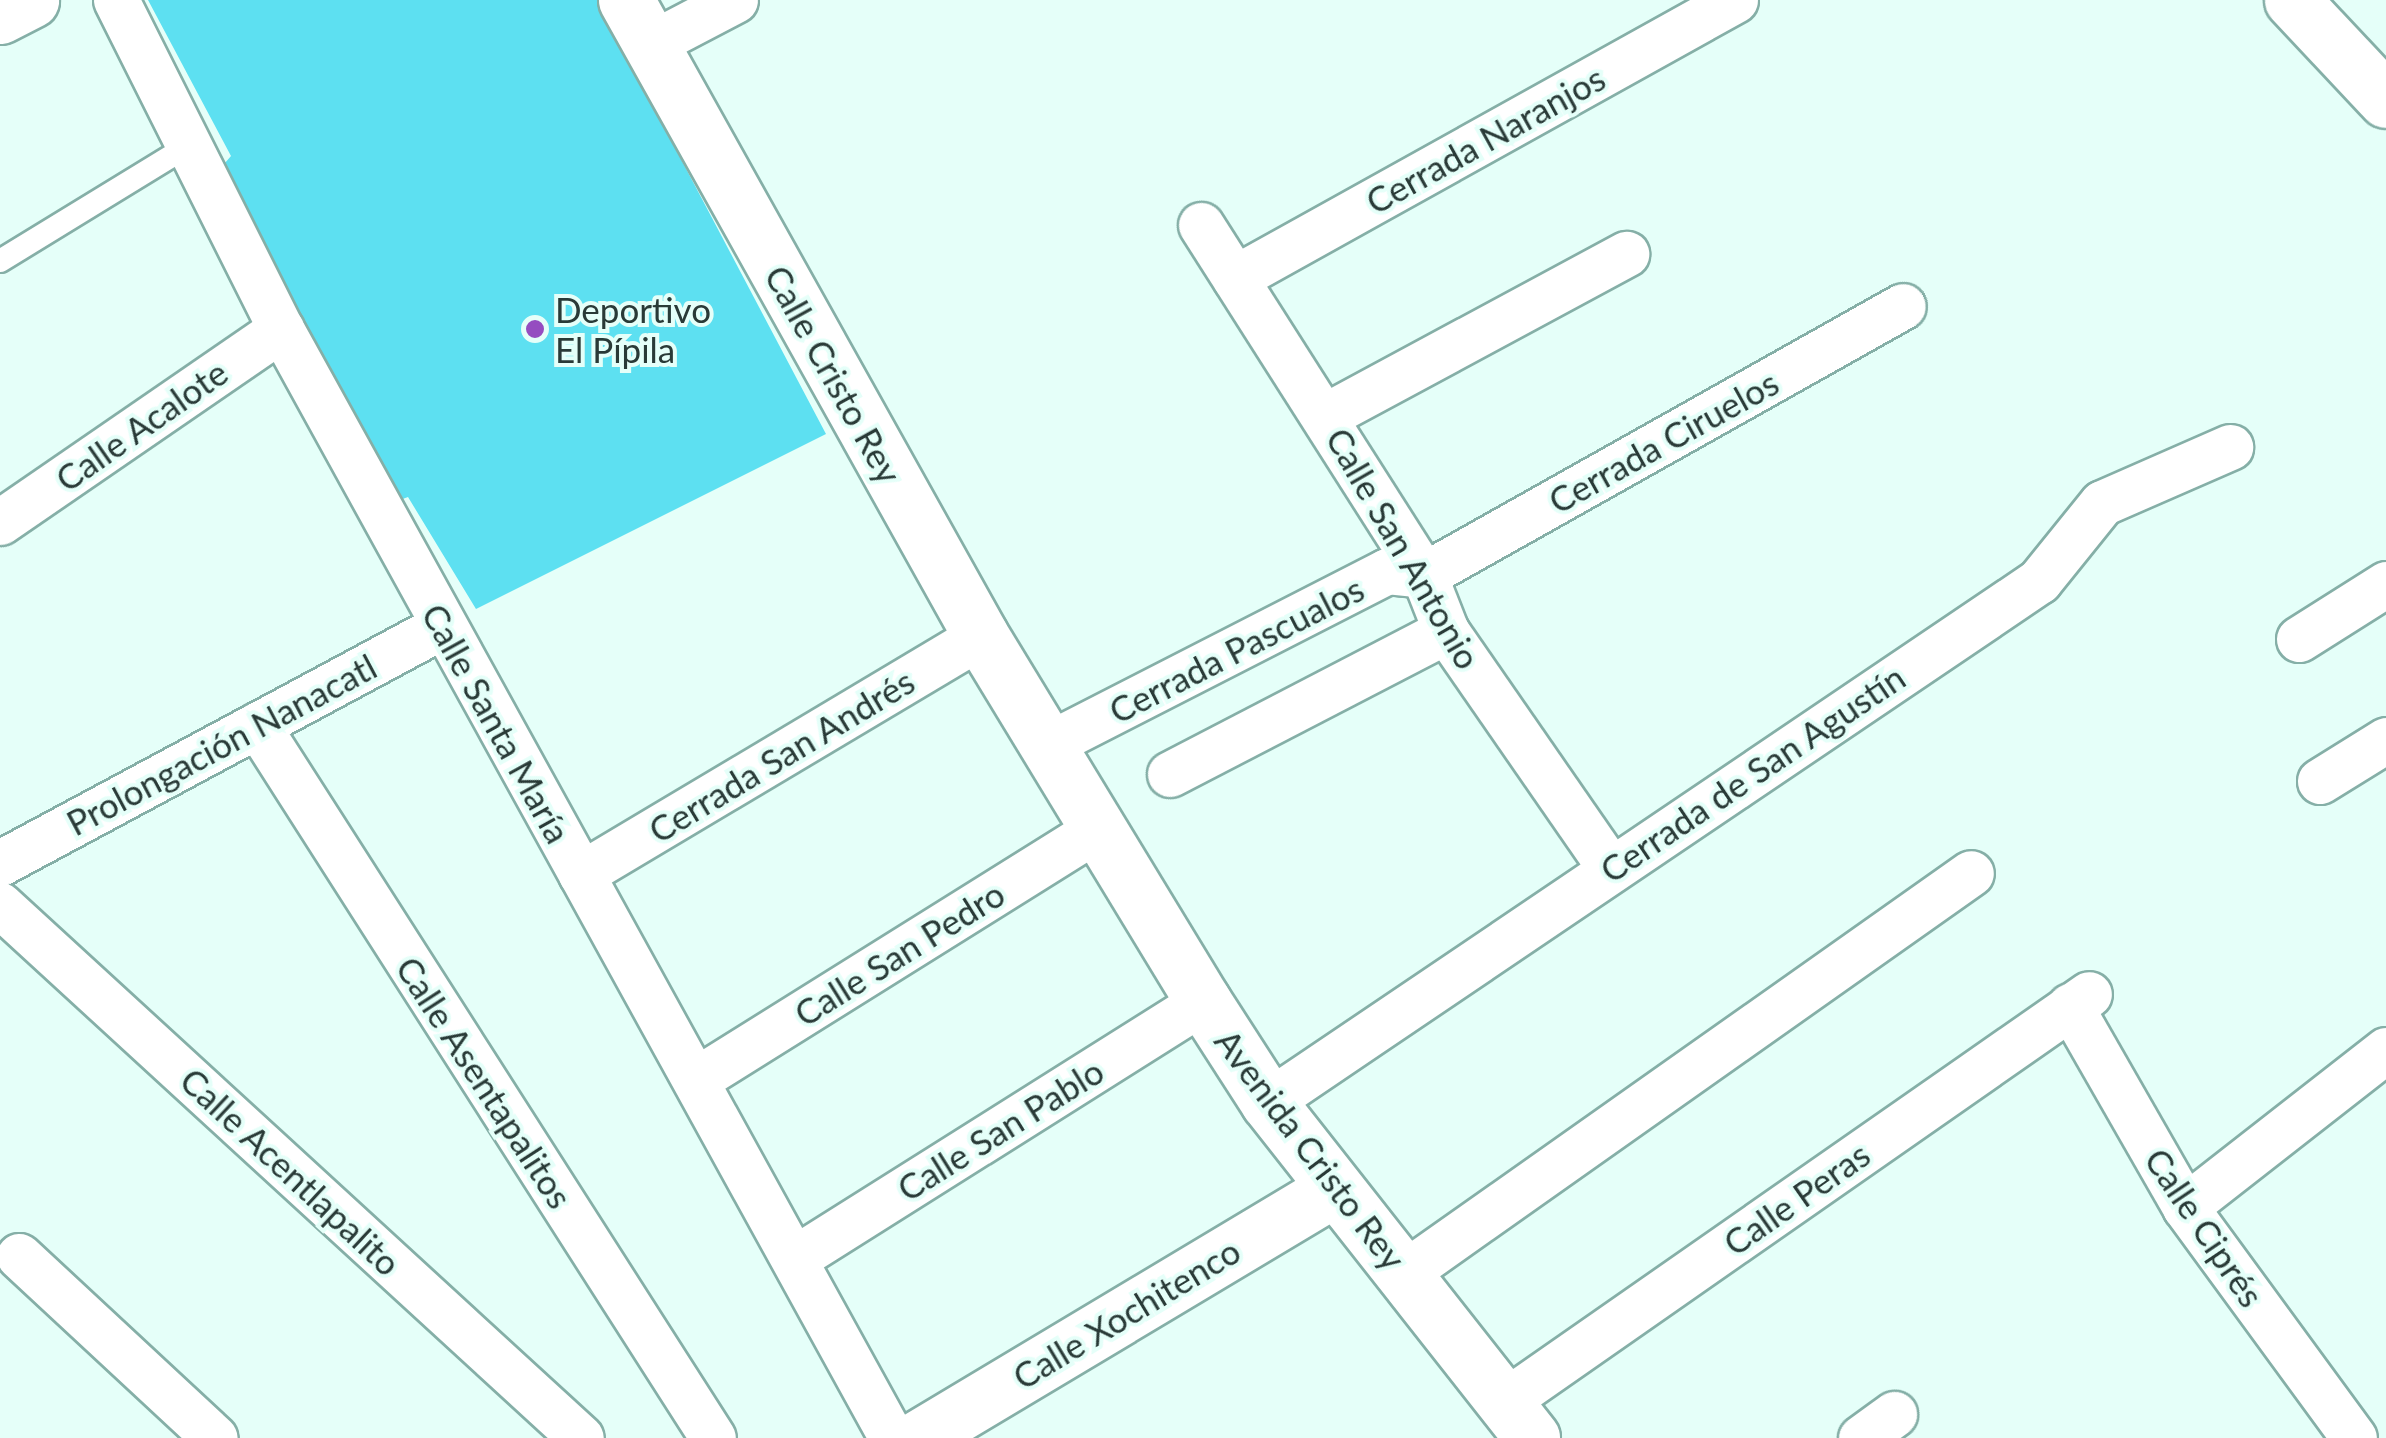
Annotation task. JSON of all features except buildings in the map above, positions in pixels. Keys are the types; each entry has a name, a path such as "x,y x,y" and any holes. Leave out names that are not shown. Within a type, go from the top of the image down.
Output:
{"street":[{"path":"0,16 31,0"},
{"name":"Calle Santa María","path":"116,0 281,329 442,626 797,1257 892,1438"},
{"path":"638,22 734,0"},
{"name":"Cerrada Naranjos","path":"1236,278 1735,0"},
{"path":"2292,0 2386,100"},
{"name":"Calle Cristo Rey","path":"638,22 982,636 1051,742"},
{"name":"Calle San Antonio","path":"1202,225 1327,415 1424,575 1446,631 1610,868"},
{"path":"1327,415 1626,254"},
{"name":"Cerrada Ciruelos","path":"1424,575 1903,306"},
{"name":"Calle Acalote","path":"0,522 281,329"},
{"name":"Cerrada de San Agustín","path":"1268,1102 2040,580 2102,504 2230,447"},
{"name":"Cerrada Pascualos","path":"1051,742 1387,571 1424,575"},
{"path":"2299,639 2386,584"},
{"name":"Prolongación Nanacatl","path":"0,862 442,626"},
{"path":"1170,774 1446,631"},
{"name":"Cerrada San Andrés","path":"582,874 982,636"},
{"name":"Calle Asentapalitos","path":"257,725 712,1438"},
{"path":"2320,781 2386,740"},
{"name":"Avenida Cristo Rey","path":"1051,742 1202,1001 1268,1102 1518,1420"},
{"name":"Calle San Pedro","path":"697,1079 1101,827"},
{"path":"1403,1274 1971,873"},
{"name":"Calle Acentlapalito","path":"0,905 582,1438"},
{"name":"Calle Ciprés","path":"2079,1000 2185,1207 2354,1438"},
{"name":"Calle Peras","path":"1518,1420 2079,1000"},
{"name":"Calle San Pablo","path":"797,1257 1202,1001"},
{"path":"2185,1207 2386,1050"},
{"name":"Calle Xochitenco","path":"918,1438 1335,1188"},
{"path":"19,1256 215,1438"}],"lane":[{"path":"0,261 189,145"}],"place":[{"name":"Deportivo El Pípila","path":"535,329"}]}
